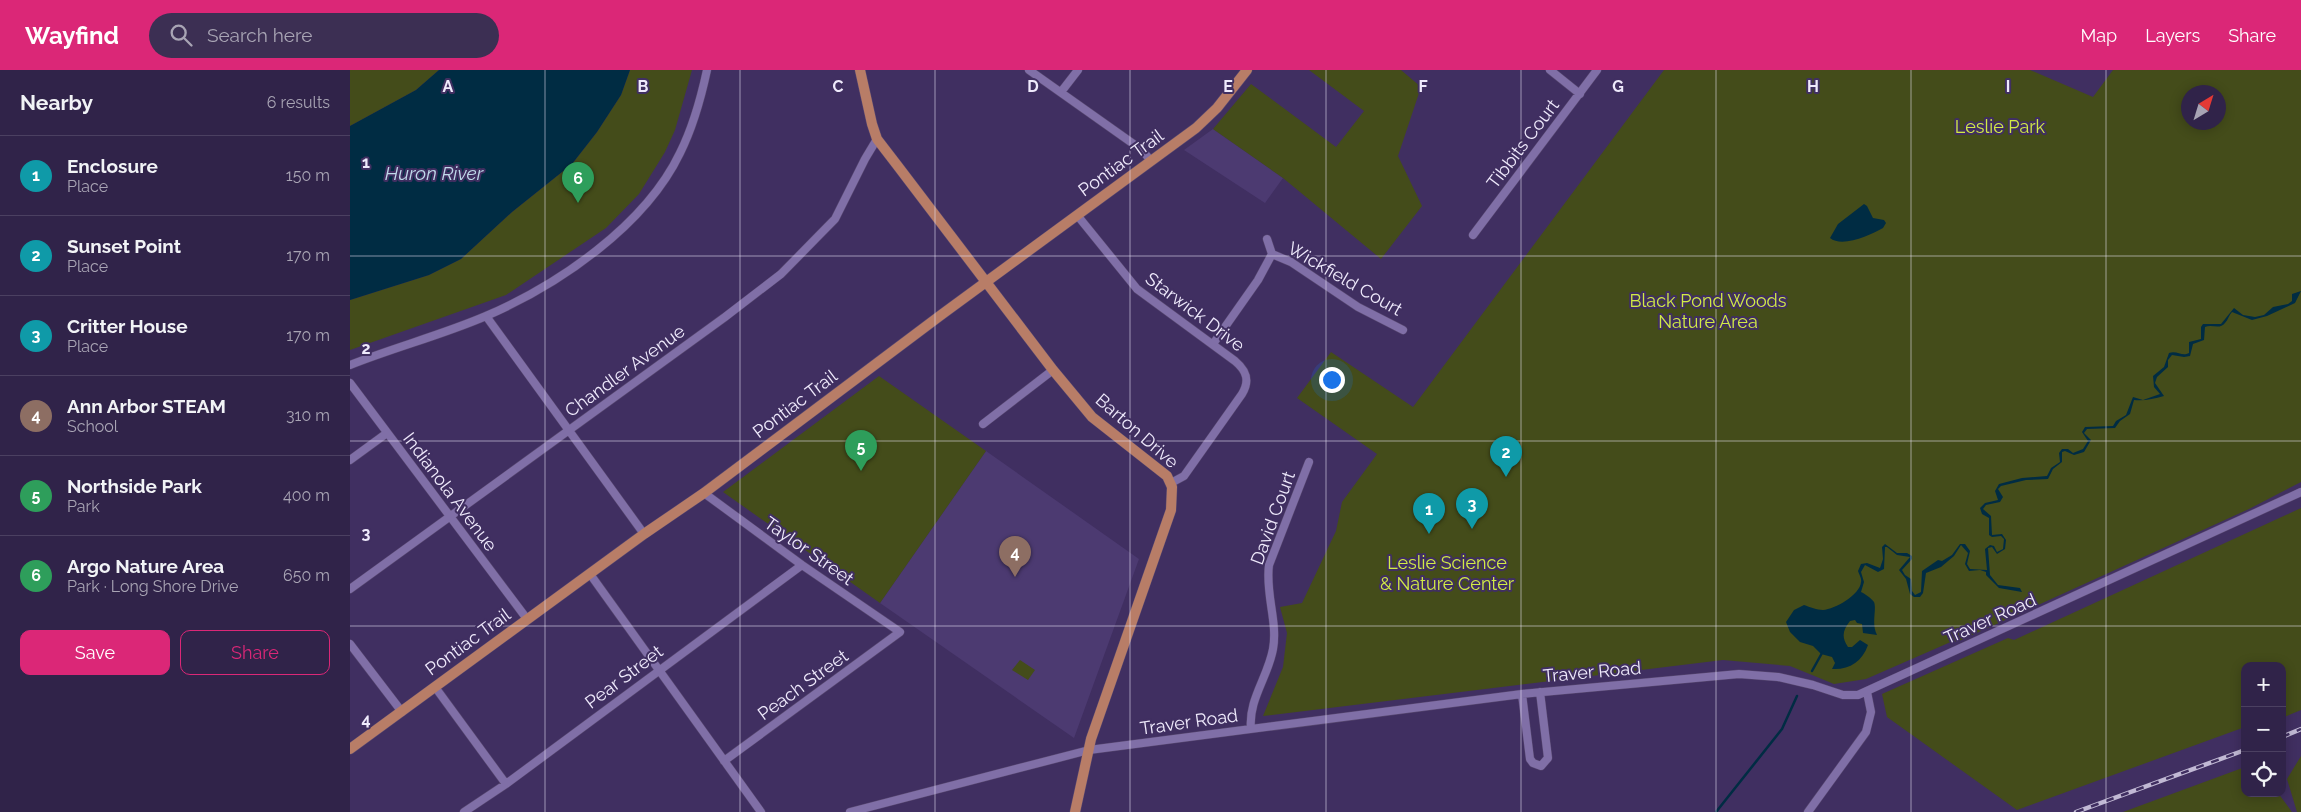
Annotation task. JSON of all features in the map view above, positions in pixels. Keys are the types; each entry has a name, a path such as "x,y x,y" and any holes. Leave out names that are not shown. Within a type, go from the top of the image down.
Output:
{"main road":[{"name":"Barton Drive","path":"860,70 868,110 877,139 1053,370 1092,416 1115,437 1158,467 1171,483 1173,494 1171,510 1091,739 1075,812"},
{"name":"Pontiac Trail","path":"350,750 644,534 704,493 941,315 1151,161 1207,118 1247,70"}],"street":[{"path":"350,364 486,316 554,280 611,238 645,204 671,170 681,152 699,104 707,70"},
{"path":"1029,70 1142,150 1151,161"},
{"path":"1061,92 1078,70"},
{"path":"1550,70 1580,94"},
{"name":"Tibbits Court","path":"1473,235 1597,70"},
{"name":"Chandler Avenue","path":"350,589 781,274 835,219 864,159 877,139"},
{"name":"Starwick Drive","path":"1077,215 1137,290 1243,368 1247,378 1246,386 1184,476 1171,483"},
{"name":"Wickfield Court","path":"1212,344 1258,280 1272,254 1267,239"},
{"name":"Wickfield Court","path":"1272,254 1291,262 1358,307 1403,330"},
{"path":"486,316 644,534"},
{"path":"983,424 1053,370"},
{"name":"Indianola Avenue","path":"350,383 527,619"},
{"path":"350,460 387,433"},
{"name":"David Court","path":"1251,729 1251,709 1264,678 1273,648 1267,580 1269,565 1309,462"},
{"name":"Traver Road","path":"850,812 1089,750 1522,694 1739,674 1790,679 1843,696 1867,692 2301,492"},
{"name":"Taylor Street","path":"704,493 802,565 900,632"},
{"name":"Pear Street","path":"464,812 506,784 802,565"},
{"path":"590,574 761,812"},
{"name":"Peach Street","path":"724,761 900,632"},
{"path":"350,644 402,712"},
{"path":"435,687 506,784"},
{"path":"1522,694 1530,759 1533,763 1541,766 1548,758 1540,692"},
{"path":"1808,812 1866,732 1871,712 1867,692"}],"shaded area":[{"path":"1213,129 1283,178 1265,203 1184,150"},
{"path":"986,451 1139,559 1074,738 880,603"}],"green space":[{"path":"350,70 439,70 416,90 350,126"},
{"path":"630,70 692,70 675,130 665,152 639,194 606,228 506,295 350,350 350,300 429,275 461,259 512,212 572,164 597,132 621,95"},
{"path":"1309,70 1401,70 1421,87 1398,156 1422,206 1381,259 1283,178 1213,129 1251,84 1336,147 1364,111"},
{"path":"1664,70 2030,70 2093,97 2113,70 2301,70 2301,482 2249,509 1957,642 1953,641 1866,679 1834,684 1790,666 1723,660 1263,716 1283,667 1287,633 1280,607 1302,603 1336,531 1342,502 1377,454 1297,398 1331,352 1413,407"},
{"path":"879,376 986,451 880,603 723,492"},
{"path":"2301,508 2301,710 2286,716 2286,662 2241,662 2241,728 2017,810 1887,717 1882,694 2008,638 2014,640"},
{"path":"1020,660 1035,670 1028,680 1012,670"},
{"path":"2301,756 2301,812 2297,812 2287,779"},
{"path":"2241,768 2241,797 2281,797 2292,812 2123,812"}],"water":[{"name":"Huron River","path":"439,70 630,70 621,95 597,132 572,164 512,212 461,259 429,275 350,300 350,126 416,90"},
{"path":"1864,204 1873,218 1884,220 1886,223 1883,228 1864,237 1849,241 1835,241 1830,238 1838,224"},
{"path":"2301,291 2295,303 2267,316 2252,320 2232,312 2223,325 2205,327 2204,340 2193,344 2190,356 2172,355 2168,360 2168,367 2157,377 2155,383 2164,396 2143,400 2160,394 2154,387 2153,376 2164,367 2169,353 2189,353 2189,342 2201,339 2201,327 2203,324 2221,324 2234,308 2243,315 2255,317 2264,315 2273,307 2288,304 2292,301 2292,294"},
{"path":"2133,397 2143,400 2134,400 2130,414 2120,421 2115,428 2087,429 2084,433 2091,440 2084,452 2074,455 2065,451 2062,452 2062,462 2053,469 2048,479 2026,480 2001,486 1998,489 2003,497 2000,502 1986,505 1983,509 1991,516 1992,535 2002,534 2006,540 2005,549 1997,554 1992,547 1988,548 1990,575 1998,585 2020,588 2022,592 1999,588 1986,575 1986,572 1980,570 1969,571 1965,564 1968,553 1961,545 1954,556 1941,567 1926,573 1923,593 1920,597 1914,597 1910,594 1906,579 1899,570 1910,557 1897,555 1885,547 1884,569 1878,572 1865,565 1861,572 1864,582 1861,592 1874,602 1874,626 1877,635 1863,633 1862,624 1857,623 1855,620 1850,621 1844,631 1844,640 1848,647 1852,647 1860,640 1868,645 1862,656 1854,664 1844,668 1832,669 1835,663 1832,657 1821,654 1813,646 1800,642 1790,632 1786,622 1794,610 1804,605 1818,610 1828,609 1852,596 1860,587 1861,578 1858,571 1861,564 1867,563 1880,568 1883,559 1882,547 1885,544 1897,553 1907,553 1912,556 1912,559 1902,570 1911,579 1912,591 1915,595 1921,592 1922,571 1938,560 1942,561 1952,555 1960,544 1965,544 1970,551 1967,564 1970,569 1987,570 1985,549 1990,545 1994,546 1997,552 2003,549 2004,539 2001,536 1992,537 1989,535 1989,518 1982,514 1980,508 1985,503 1998,500 1995,491 1999,484 2022,478 2047,476 2051,468 2060,462 2059,453 2062,449 2068,449 2073,453 2083,449 2088,441 2082,432 2085,427 2113,426 2116,421 2126,415"}],"waterway":[{"path":"1812,671 1822,653"},
{"path":"1716,812 1782,729 1797,696"}],"railway":[{"path":"2286,735 2301,729"},
{"path":"2076,812 2241,751"}],"place":[{"name":"Argo Nature Area","path":"578,203"},
{"name":"Northside Park","path":"861,471"},
{"name":"Sunset Point","path":"1506,477"},
{"name":"Critter House","path":"1472,529"},
{"name":"Enclosure","path":"1429,534"},
{"name":"Ann Arbor STEAM","path":"1015,577"}],"park label":[{"name":"Leslie Park","path":"2000,127"},
{"name":"Black Pond Woods Nature Area","path":"1708,311"},
{"name":"Leslie Science & Nature Center","path":"1447,573"}]}
